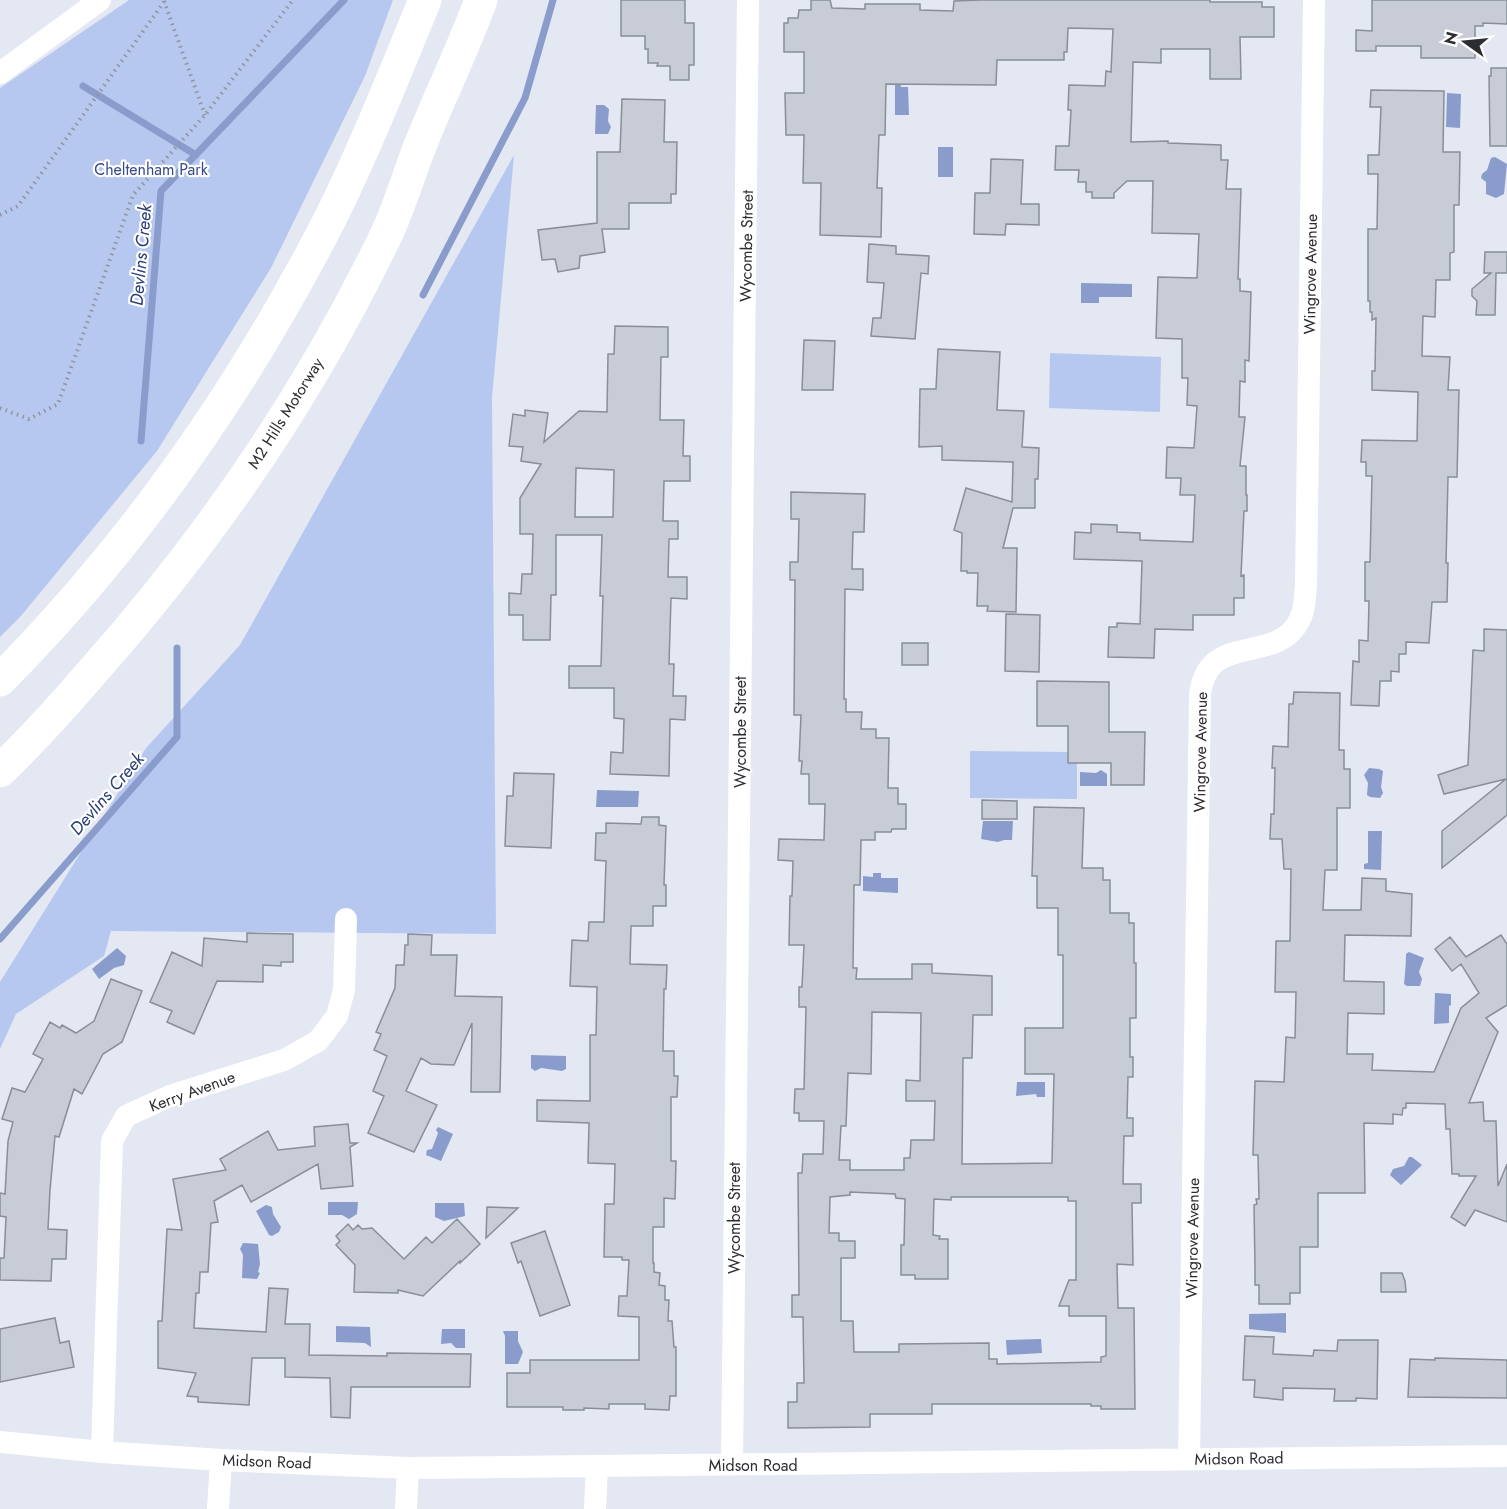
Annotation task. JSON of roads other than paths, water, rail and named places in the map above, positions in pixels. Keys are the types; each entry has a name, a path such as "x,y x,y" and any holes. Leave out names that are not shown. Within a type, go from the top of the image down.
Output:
{"highway":[{"path":"0,680 45,635 116,551 198,442 247,368 331,215 372,127 424,0"},
{"name":"M2 Hills Motorway","path":"0,771 73,694 176,573 269,442 352,301 389,228 481,0"}],"street":[{"path":"0,73 100,0"},
{"name":"Wycombe Street","path":"732,1464 748,0"},
{"name":"Wingrove Avenue","path":"1189,1459 1200,695 1206,674 1223,655 1242,649 1269,646 1281,641 1294,630 1304,611 1314,0"},
{"name":"Kerry Avenue","path":"102,1452 112,1141 126,1116 170,1096 284,1060 318,1041 337,1016 344,990 346,919"},
{"name":"Midson Road","path":"0,1442 221,1460 408,1468 1507,1456"},
{"path":"218,1509 221,1460"},
{"path":"595,1509 597,1466"},
{"path":"406,1509 408,1468"}],"waterway":[{"name":"Devlins Creek","path":"141,441 161,191 344,0"},
{"path":"423,295 525,98 553,0"},
{"path":"83,86 196,155"},
{"name":"Devlins Creek","path":"0,939 177,737 177,648"}],"park label":[{"name":"Cheltenham Park","path":"151,169"}]}
